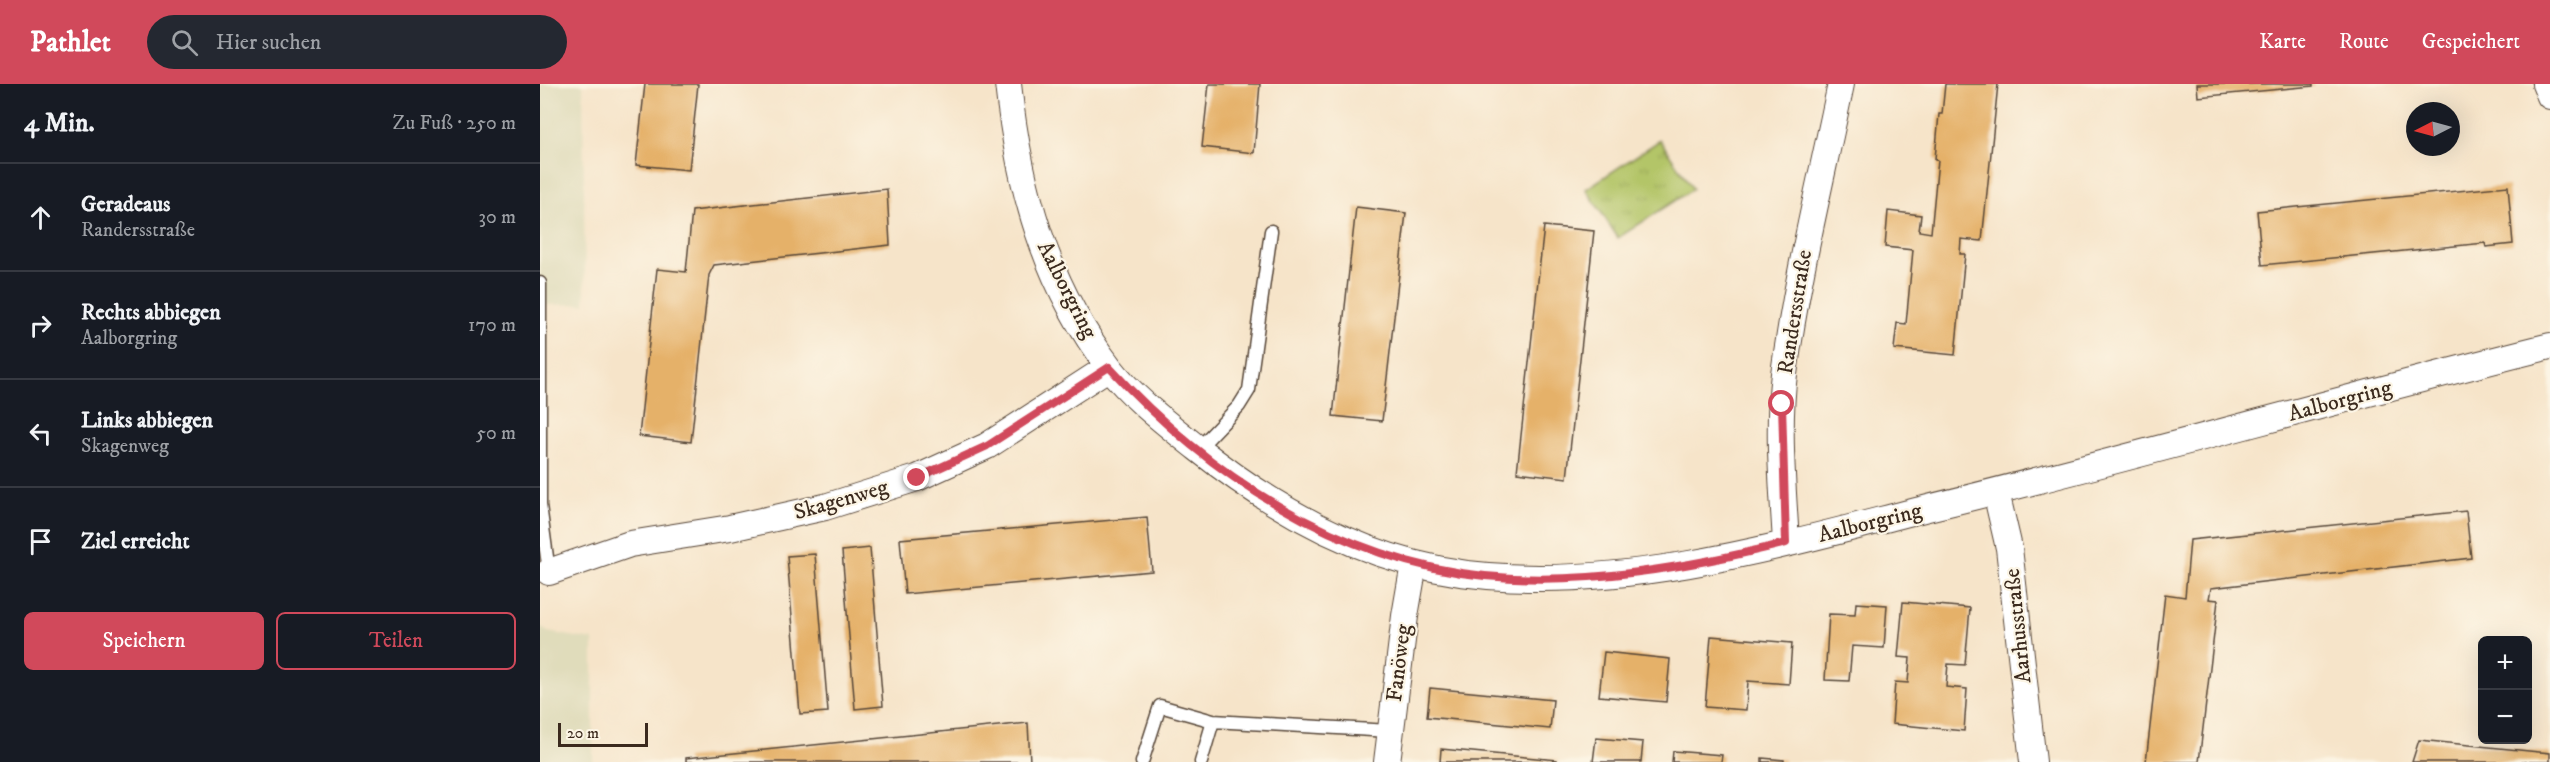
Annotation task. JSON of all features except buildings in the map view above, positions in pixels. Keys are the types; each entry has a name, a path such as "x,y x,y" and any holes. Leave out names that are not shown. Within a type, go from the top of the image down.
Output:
{"street":[{"name":"Aalborgring","path":"1008,84 1019,165 1031,214 1045,254 1075,313 1109,367 1158,417 1231,476 1310,524 1372,551 1414,564 1486,576 1598,576 1708,562 1996,492 2550,346"},
{"name":"Randersstraße","path":"1786,543 1782,437 1784,376 1808,236 1841,84"},
{"path":"2545,84 2550,96"},
{"name":"Skagenweg","path":"549,572 630,544 730,528 825,507 917,478 987,446 1109,367"},
{"name":"Aarhusstraße","path":"1996,492 2009,548 2033,762"},
{"name":"Fanöweg","path":"1387,762 1414,564"}],"lane":[{"path":"1198,449 1239,406 1249,390 1271,231"},
{"path":"540,283 540,505 549,572"},
{"path":"1142,762 1160,706 1213,721 1390,731"},
{"path":"1200,762 1213,721"}],"shaded area":[{"path":"540,84 583,84 585,304 540,305"},
{"path":"540,627 548,632 593,640 593,762 540,762"}],"green space":[{"path":"1660,140 1693,189 1618,238 1586,189"}],"route":[{"path":"917,478 987,446 1109,367 1158,417 1231,476 1310,524 1372,551 1414,564 1486,576 1529,578 1615,575 1708,562 1786,543 1782,404"}]}
